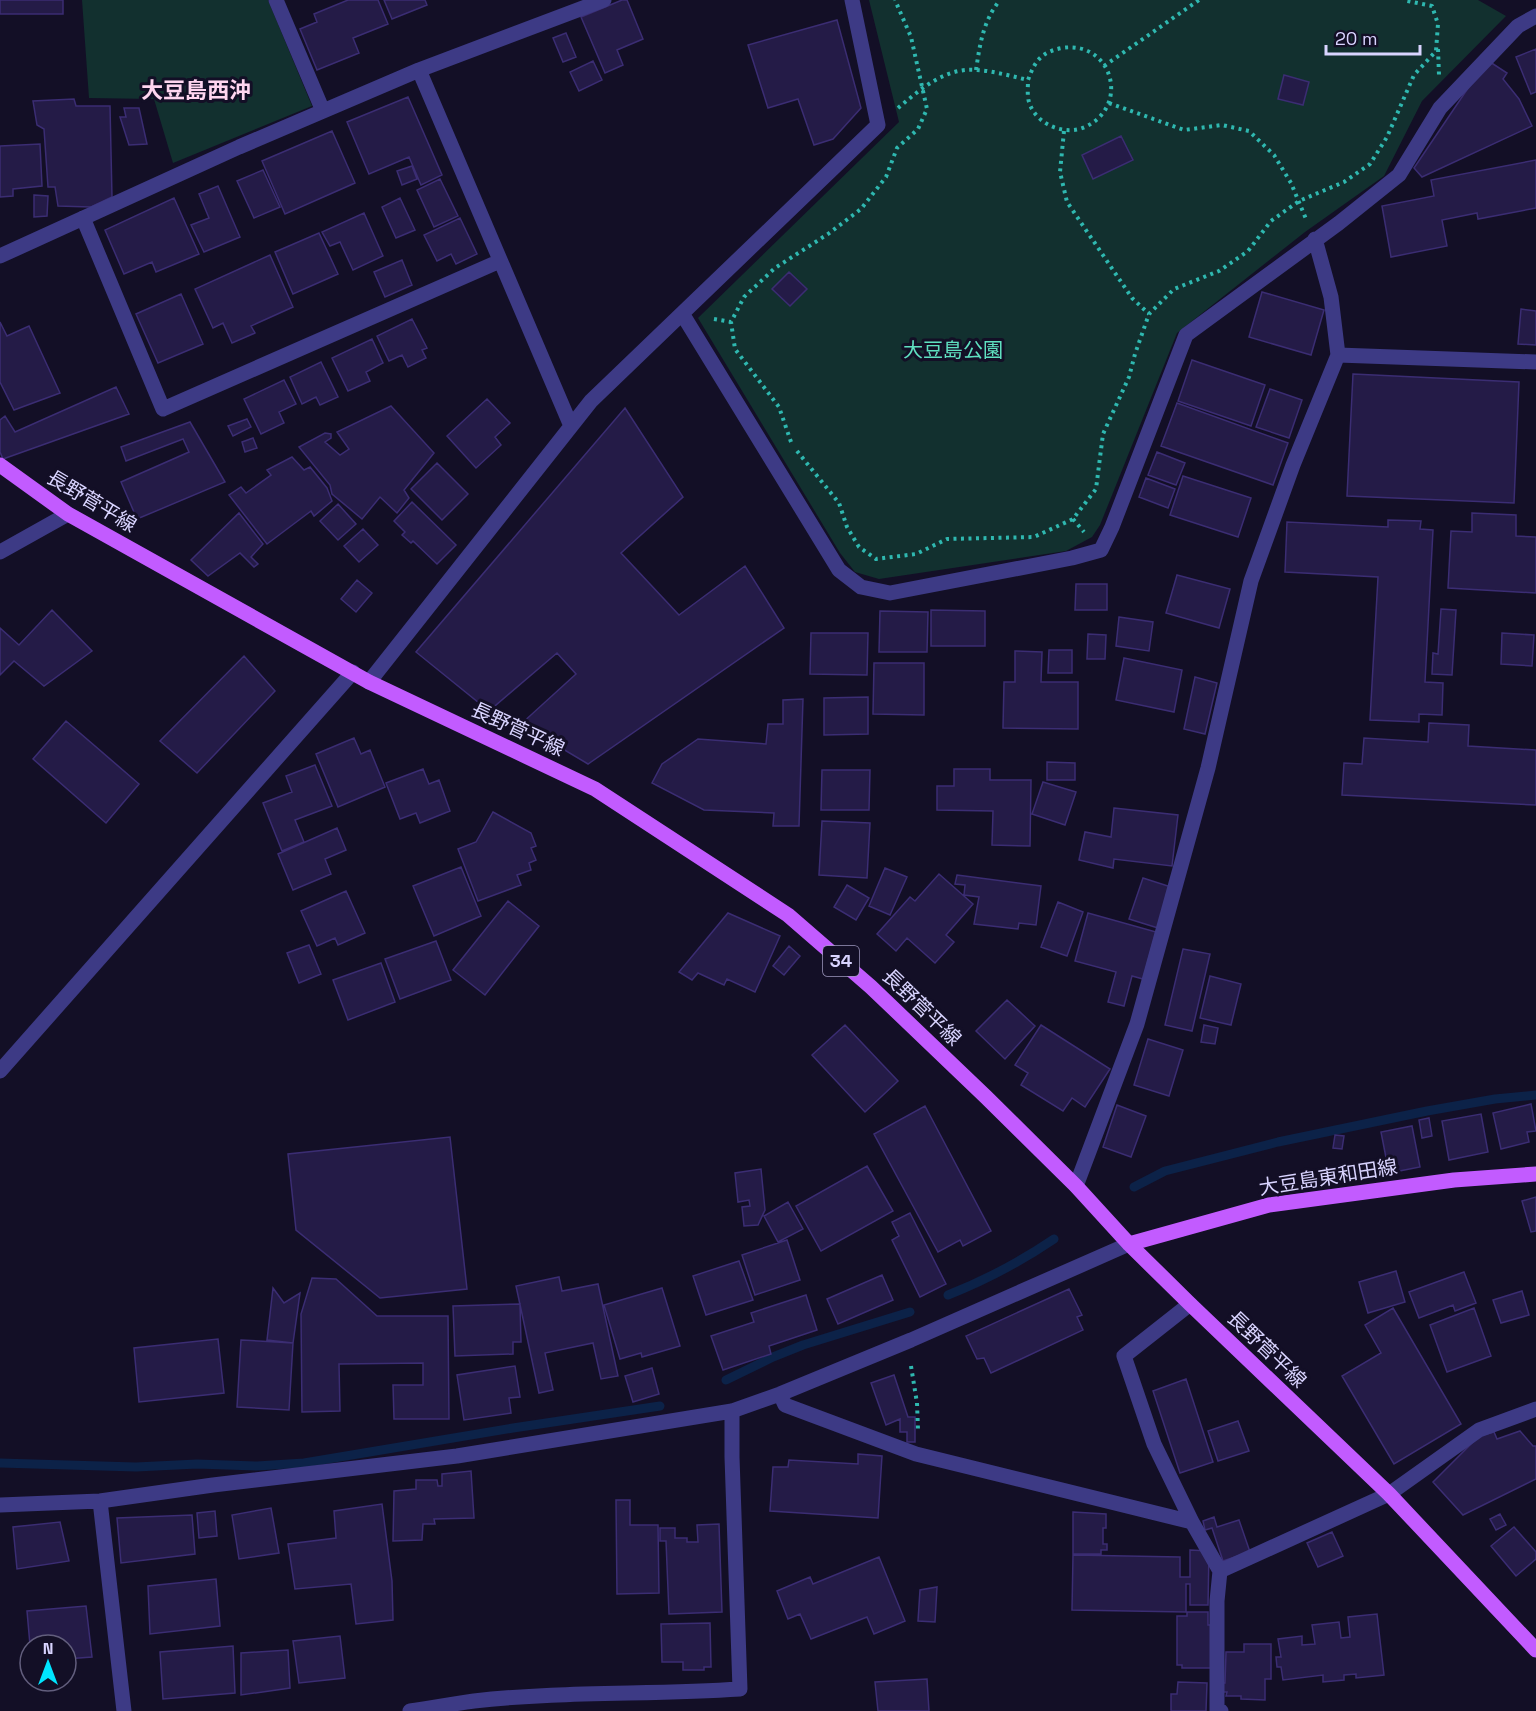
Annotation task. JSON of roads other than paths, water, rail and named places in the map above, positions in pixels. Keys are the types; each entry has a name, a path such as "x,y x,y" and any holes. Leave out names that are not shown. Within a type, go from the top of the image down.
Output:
{"main road":[{"name":"長野菅平線","path":"0,465 68,514 369,682 595,789 788,915 871,987 1076,1186 1190,1304 1389,1494 1536,1650"},
{"name":"大豆島東和田線","path":"1130,1244 1269,1205 1454,1180 1536,1174"}],"street":[{"path":"276,0 323,111"},
{"path":"0,255 418,70 604,0"},
{"path":"369,682 591,401 878,125 852,0"},
{"path":"682,315 839,570 861,587 890,592 1072,558 1101,550 1186,335 1339,223 1398,175 1440,108 1518,26 1536,16"},
{"path":"418,70 571,426"},
{"path":"83,218 163,409 500,261"},
{"path":"1076,1186 1137,1024 1208,768 1251,581 1293,465 1338,355 1331,297 1315,239"},
{"path":"1338,355 1536,362"},
{"path":"0,552 68,514"},
{"path":"0,1071 353,672"},
{"path":"0,1504 100,1501 457,1456 732,1411 780,1394 906,1342 1130,1244"},
{"path":"1190,1304 1124,1356 1154,1444 1192,1522 1220,1571 1217,1601 1217,1710 1221,1711"},
{"path":"780,1394 785,1405 919,1455 1192,1522"},
{"path":"1220,1571 1389,1494 1479,1430 1536,1409"},
{"path":"410,1711 578,1695 686,1693 740,1689 732,1411"},
{"path":"100,1501 124,1711"}],"waterway":[{"path":"1134,1187 1165,1171 1278,1142 1427,1111 1495,1099 1536,1095"},
{"path":"948,1295 1002,1270 1054,1239"},
{"path":"726,1380 803,1345 910,1312"},
{"path":"0,1463 136,1467 197,1464 257,1466 304,1463 660,1406"}],"district":[{"name":"大豆島西沖","path":"196,90"}],"park label":[{"name":"大豆島公園","path":"953,350"}]}
